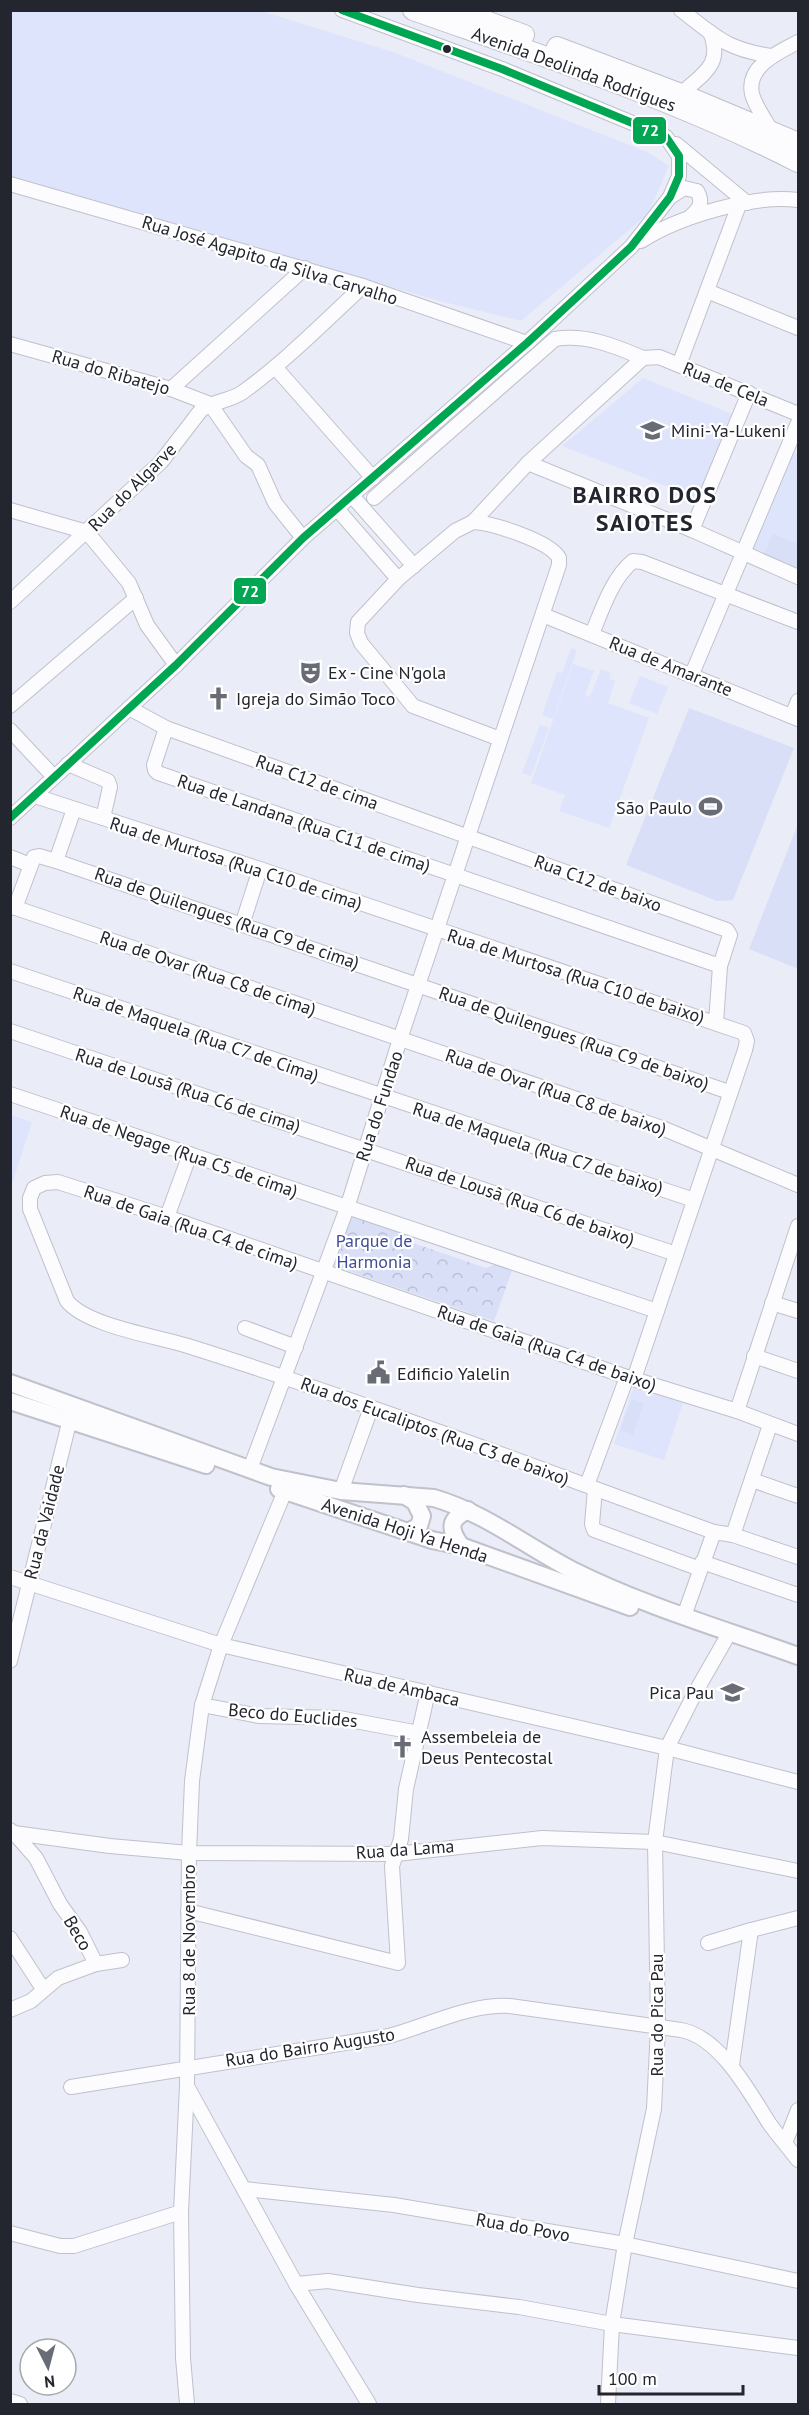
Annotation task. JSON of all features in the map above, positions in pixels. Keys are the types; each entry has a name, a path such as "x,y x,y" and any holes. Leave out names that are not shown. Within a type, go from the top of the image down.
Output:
{"highway":[{"name":"Avenida Deolinda Rodrigues","path":"413,10 664,102 798,162"},
{"name":"Avenida Deolinda Rodrigues","path":"456,10 681,94 798,143"}],"main road":[{"name":"Avenida Hoji Ya Henda","path":"10,1383 287,1481 341,1491 434,1498 468,1510 572,1569 628,1595 798,1656"},
{"name":"Avenida Hoji Ya Henda","path":"10,1401 432,1540 461,1546 650,1614 727,1637 798,1663"},
{"path":"404,1495 414,1503 422,1516 419,1526 408,1532"},
{"path":"461,1546 453,1534 453,1520 457,1515 468,1510"}],"street":[{"path":"342,10 492,65 666,137 743,204"},
{"path":"681,10 720,42 771,56"},
{"path":"681,94 706,71 713,60 714,46 710,32"},
{"path":"772,132 752,94 753,81 758,69 771,56 798,42"},
{"path":"10,818 176,665 303,538 353,497 527,343 631,247 670,197 679,176 676,149 666,137"},
{"name":"Rua José Agapito da Silva Carvalho","path":"10,184 305,268 527,343"},
{"path":"670,197 684,188 697,191 701,198 699,209 688,218"},
{"path":"631,247 655,232 688,218 743,204 774,199 798,200"},
{"path":"679,365 743,204"},
{"path":"171,389 305,268"},
{"name":"Rua do Algarve","path":"10,602 165,457 198,414 210,404 233,399 274,367 363,286"},
{"path":"707,291 798,328"},
{"name":"Rua de Cela","path":"374,498 555,339 576,338 609,343 679,365 798,414"},
{"name":"Rua do Ribatejo","path":"10,344 171,389 210,404"},
{"path":"500,740 413,706 361,643 357,633 358,622 398,579 455,531 473,522 528,464 648,357"},
{"path":"274,367 373,478"},
{"path":"692,530 749,393"},
{"path":"210,404 246,456 258,465 275,503 303,538"},
{"path":"692,674 798,423"},
{"path":"528,464 692,530 798,577"},
{"path":"353,497 414,566"},
{"path":"10,510 87,532 129,583 147,625 176,665"},
{"path":"338,510 398,579"},
{"name":"Rua do Fundao","path":"250,1469 347,1208 400,1039 559,565 556,553 520,535 480,522 473,522"},
{"path":"592,634 604,604 621,574 633,561 642,562 726,592 798,622"},
{"path":"10,706 136,598"},
{"name":"Rua de Amarante","path":"543,615 795,717"},
{"path":"795,717 798,701"},
{"name":"Rua C12 de cima","path":"129,708 166,728 467,836"},
{"name":"Rua de Landana (Rua C11 de cima)","path":"166,728 155,770 158,773 720,966"},
{"path":"10,730 54,777"},
{"path":"68,764 108,781 110,787 103,818"},
{"name":"Rua de Murtosa (Rua C10 de cima)","path":"35,796 260,869 437,930"},
{"path":"56,861 74,809"},
{"name":"Rua C12 de baixo","path":"467,836 729,932 720,966"},
{"name":"Rua de Quilengues (Rua C9 de cima)","path":"10,857 32,861 39,856 56,861 419,983"},
{"path":"14,904 32,861"},
{"path":"242,924 260,869"},
{"name":"Rua de Ovar (Rua C8 de cima)","path":"14,904 400,1039"},
{"name":"Rua de Murtosa (Rua C10 de baixo)","path":"437,930 744,1033 747,1036 745,1050 729,1092"},
{"path":"716,1023 720,966"},
{"name":"Rua de Maquela (Rua C7 de Cima)","path":"10,971 382,1096"},
{"name":"Rua de Quilengues (Rua C9 de baixo)","path":"419,983 729,1092"},
{"name":"Rua de Lousã (Rua C6 de cima)","path":"10,1031 365,1149"},
{"name":"Rua de Ovar (Rua C8 de baixo)","path":"400,1039 662,1128 798,1185"},
{"path":"729,1092 657,1311 591,1487 592,1524 594,1530 798,1595"},
{"name":"Rua de Negage (Rua C5 de cima)","path":"10,1094 657,1311"},
{"name":"Rua de Maquela (Rua C7 de baixo)","path":"382,1096 694,1200"},
{"name":"Rua de Lousã (Rua C6 de baixo)","path":"365,1149 676,1254"},
{"path":"167,1217 190,1154"},
{"name":"Rua de Gaia (Rua C4 de cima)","path":"58,1182 324,1272"},
{"name":"Rua dos Eucaliptos (Rua C3 de baixo)","path":"58,1182 45,1183 34,1188 30,1198 30,1209 67,1301 75,1311 92,1319 166,1339 284,1376 714,1532 733,1535 798,1557"},
{"path":"737,1411 772,1303 795,1251 798,1226"},
{"name":"Rua de Gaia (Rua C4 de baixo)","path":"324,1272 631,1378 737,1411 798,1434"},
{"path":"772,1303 798,1311"},
{"path":"245,1328 296,1347"},
{"path":"754,1356 798,1371"},
{"path":"341,1491 371,1408"},
{"name":"Rua da Vaidade","path":"10,1661 70,1419"},
{"path":"733,1535 771,1425"},
{"path":"752,1480 798,1496"},
{"name":"Rua 8 de Novembro","path":"187,2404 183,2358 181,2212 188,2067 188,1911 192,1780 202,1705 221,1645 285,1491"},
{"path":"684,1616 714,1532"},
{"name":"Rua de Ambaca","path":"10,1577 221,1645 667,1748 798,1782"},
{"name":"Rua do Pica Pau","path":"608,2404 612,2324 625,2244 654,2109 658,2027 655,1842 667,1748 727,1637"},
{"path":"188,1911 398,1963 392,1871 401,1839 406,1789 428,1692"},
{"name":"Beco do Euclides","path":"202,1705 259,1716 339,1718 419,1733"},
{"name":"Rua da Lama","path":"12,1831 110,1846 189,1853 396,1854 542,1838 655,1842 798,1871"},
{"name":"Beco","path":"10,2010 31,2001 58,1978 96,1964 80,1932 60,1904 36,1858 12,1831"},
{"path":"708,1943 798,1918"},
{"path":"732,2065 751,1930"},
{"path":"10,1938 44,1989"},
{"path":"96,1964 122,1960"},
{"name":"Rua do Bairro Augusto","path":"70,2087 389,2036 429,2021 490,2006 510,2006 696,2034 732,2065 798,2160"},
{"path":"187,2086 296,2284 369,2404"},
{"path":"785,2143 798,2110"},
{"name":"Rua do Povo","path":"244,2189 394,2205 625,2244 798,2281"},
{"path":"10,2233 60,2246 74,2246 181,2212"},
{"path":"296,2284 328,2281 511,2306 612,2324 798,2348"},
{"path":"10,2401 20,2404"}],"shaded area":[{"path":"10,11 261,11 393,52 647,152 669,166 648,214 521,321 440,301 11,176"},
{"name":"Mini-Ya-Lukeni","path":"643,378 732,414 697,498 562,446"},
{"path":"792,452 798,454 798,573 749,553"},
{"path":"571,648 577,650 553,719 542,715 557,672 562,673"},
{"path":"573,664 594,671 585,695 590,697 601,669 611,673 609,679 615,681 608,703 649,718 609,828 559,811 565,795 531,783"},
{"path":"640,676 668,687 657,714 629,703"},
{"path":"540,725 549,728 531,776 522,773"},
{"path":"10,1115 32,1122 11,1187"},
{"path":"634,1386 683,1403 664,1460 614,1444"}],"green space":[{"path":"773,534 798,544 798,571 763,556"},
{"name":"São Paulo","path":"689,708 794,748 733,900 717,901 626,865"},
{"path":"798,824 798,969 749,949"},
{"name":"Parque de Harmonia","path":"350,1212 406,1231 404,1240 486,1268 498,1263 513,1268 494,1321 331,1265"},
{"path":"632,1399 644,1403 633,1435 620,1430"}],"transit line":[{"name":"72","path":"10,818 176,665 303,538 527,343 631,247 670,197 679,176 679,156 666,137 502,69 342,10"}],"place":[{"name":"Mini-Ya-Lukeni","path":"653,430"},
{"name":"Ex - Cine N'gola","path":"310,672"},
{"name":"Igreja do Simão Toco","path":"218,698"},
{"name":"São Paulo","path":"710,807"},
{"name":"Edificio Yalelin","path":"379,1373"},
{"name":"Pica Pau","path":"732,1692"},
{"name":"Assembeleia de Deus Pentecostal","path":"403,1746"}],"district":[{"name":"BAIRRO DOS SAIOTES","path":"645,508"}]}
